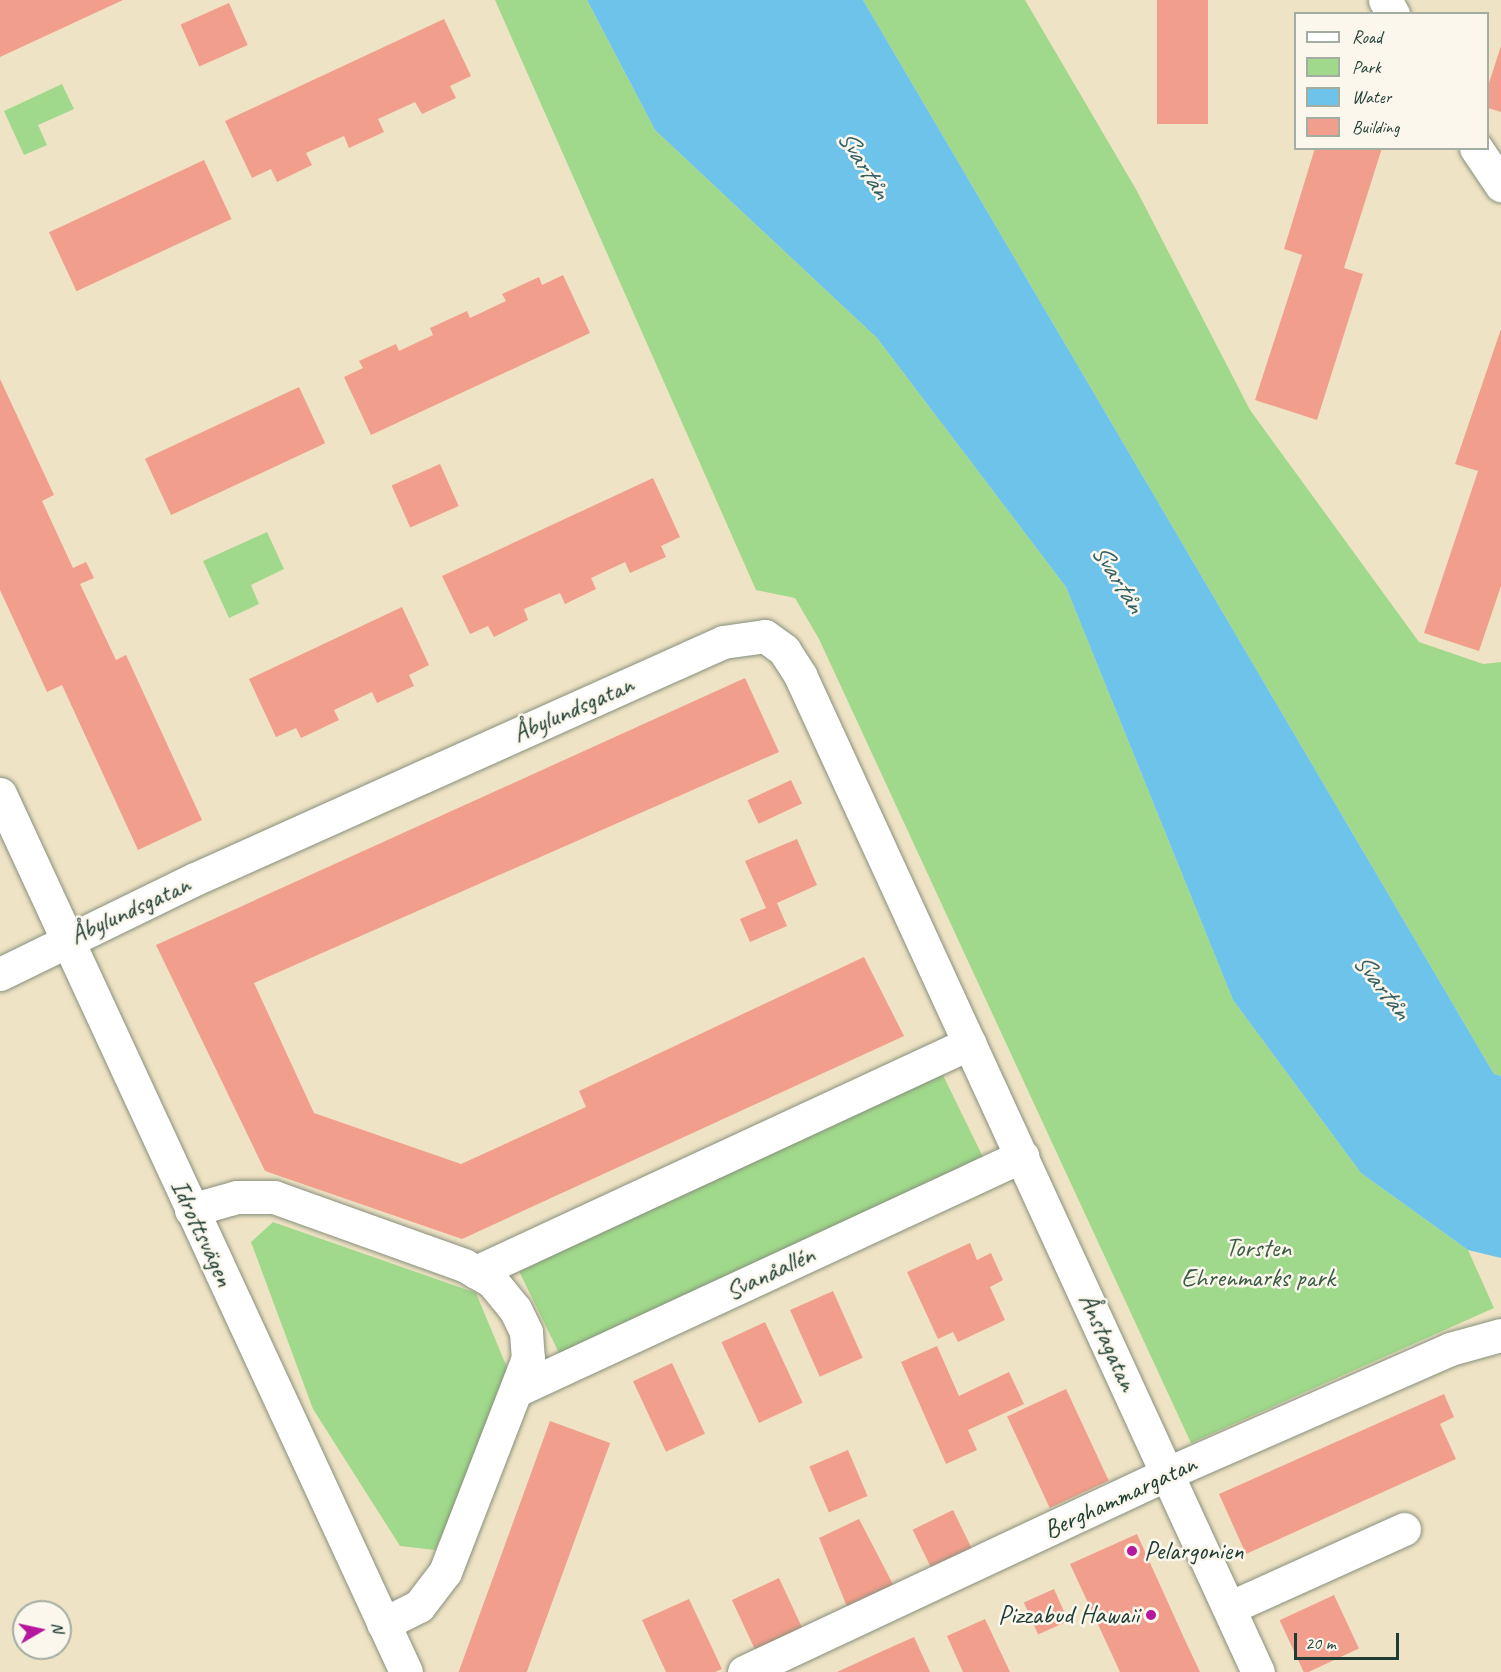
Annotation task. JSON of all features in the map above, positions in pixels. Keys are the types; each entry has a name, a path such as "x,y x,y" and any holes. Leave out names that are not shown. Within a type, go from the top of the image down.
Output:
{"street":[{"path":"1477,150 1501,185"},
{"name":"Åbylundsgatan","path":"0,974 69,938 723,642 765,636 784,650 800,675 956,1012"},
{"name":"Idrottsvägen","path":"0,794 69,938 191,1210 406,1672"},
{"name":"Ånstagatan","path":"956,1012 1258,1672"},
{"path":"476,1272 970,1043"},
{"name":"Svanåallén","path":"517,1390 1022,1156"},
{"path":"191,1210 237,1197 273,1197 476,1272 492,1281 515,1309 526,1332 528,1358 445,1572 419,1606 383,1624"},
{"name":"Berghammargatan","path":"744,1672 1168,1473 1450,1349 1501,1335"},
{"path":"1229,1608 1404,1529"}],"green space":[{"name":"Torsten Ehrenmarks park","path":"495,0 587,0 655,130 877,338 1066,587 1233,1000 1361,1173 1468,1250 1494,1308 1191,1443 819,639 795,598 756,590"},
{"path":"863,0 1025,0 1137,191 1250,410 1419,642 1483,664 1501,662 1501,1076 1494,1074"},
{"path":"62,84 74,109 38,125 47,145 24,155 4,111"},
{"path":"267,532 284,569 251,585 259,604 229,618 203,561"},
{"path":"939,1067 985,1161 565,1366 519,1272"},
{"path":"273,1222 476,1293 513,1382 435,1550 400,1546 313,1409 251,1242"}],"water":[{"name":"Svartån","path":"587,0 863,0 1494,1074 1501,1076 1501,1258 1468,1250 1361,1173 1233,1000 1066,587 877,338 655,130"}],"building":[{"path":"0,0 123,0 0,57"},
{"path":"1157,0 1208,0 1208,124 1157,124"},
{"path":"229,3 248,45 199,67 181,25"},
{"path":"444,19 471,76 450,86 456,98 422,114 415,102 378,119 384,132 349,148 344,136 306,153 312,165 277,182 271,169 252,178 225,121"},
{"path":"1501,46 1501,112 1489,108 1489,83"},
{"path":"1314,150 1381,150 1344,268 1363,274 1317,420 1255,400 1302,255 1284,249"},
{"path":"204,160 231,219 76,291 49,232"},
{"path":"563,275 590,333 371,435 344,377 363,368 359,361 396,344 399,351 433,335 430,328 467,311 470,318 506,301 502,294 539,277 542,285"},
{"path":"1501,329 1501,586 1479,651 1424,633 1478,471 1455,464"},
{"path":"0,379 54,495 42,501 73,568 86,562 94,578 80,584 116,660 126,655 202,820 138,850 62,685 47,692 0,590"},
{"path":"299,387 325,443 171,515 145,459"},
{"path":"440,464 459,506 410,528 392,486"},
{"path":"653,478 680,537 661,546 666,557 630,573 625,562 591,578 596,589 565,604 560,593 524,609 528,620 494,637 488,626 470,634 442,576"},
{"path":"402,607 429,665 409,675 414,686 377,703 372,692 334,710 339,720 301,738 296,728 276,737 249,679"},
{"path":"745,678 779,752 254,983 314,1113 461,1164 586,1107 579,1091 864,957 904,1036 462,1239 265,1171 156,945"},
{"path":"791,780 802,804 758,824 747,800"},
{"path":"797,839 817,885 777,903 787,926 750,942 740,919 766,908 745,861"},
{"path":"970,1243 977,1260 991,1253 1003,1280 990,1287 1005,1320 958,1342 953,1332 938,1339 907,1272"},
{"path":"833,1291 863,1358 820,1377 790,1310"},
{"path":"765,1322 803,1403 759,1423 721,1342"},
{"path":"937,1346 959,1396 1009,1372 1024,1404 968,1430 977,1450 946,1464 901,1362"},
{"path":"672,1363 705,1434 666,1452 633,1381"},
{"path":"1066,1389 1109,1481 1050,1508 1007,1416"},
{"path":"1444,1394 1454,1417 1440,1424 1456,1459 1246,1554 1219,1494"},
{"path":"550,1421 610,1443 527,1672 459,1672"},
{"path":"848,1450 868,1496 829,1512 809,1466"},
{"path":"953,1510 974,1554 934,1574 913,1530"},
{"path":"859,1519 897,1592 850,1614 819,1538"},
{"path":"1137,1534 1200,1672 1120,1672 1070,1564"},
{"path":"779,1578 804,1632 757,1654 732,1600"},
{"path":"1054,1589 1068,1621 1038,1634 1024,1602"},
{"path":"1334,1595 1359,1648 1308,1672 1304,1672 1280,1620"},
{"path":"689,1599 722,1669 715,1672 666,1672 642,1620"},
{"path":"985,1619 1010,1672 963,1672 947,1636"},
{"path":"914,1637 930,1672 837,1672 876,1654"}],"place":[{"name":"Pelargonien","path":"1132,1551"},
{"name":"Pizzabud Hawaii","path":"1151,1615"}]}
